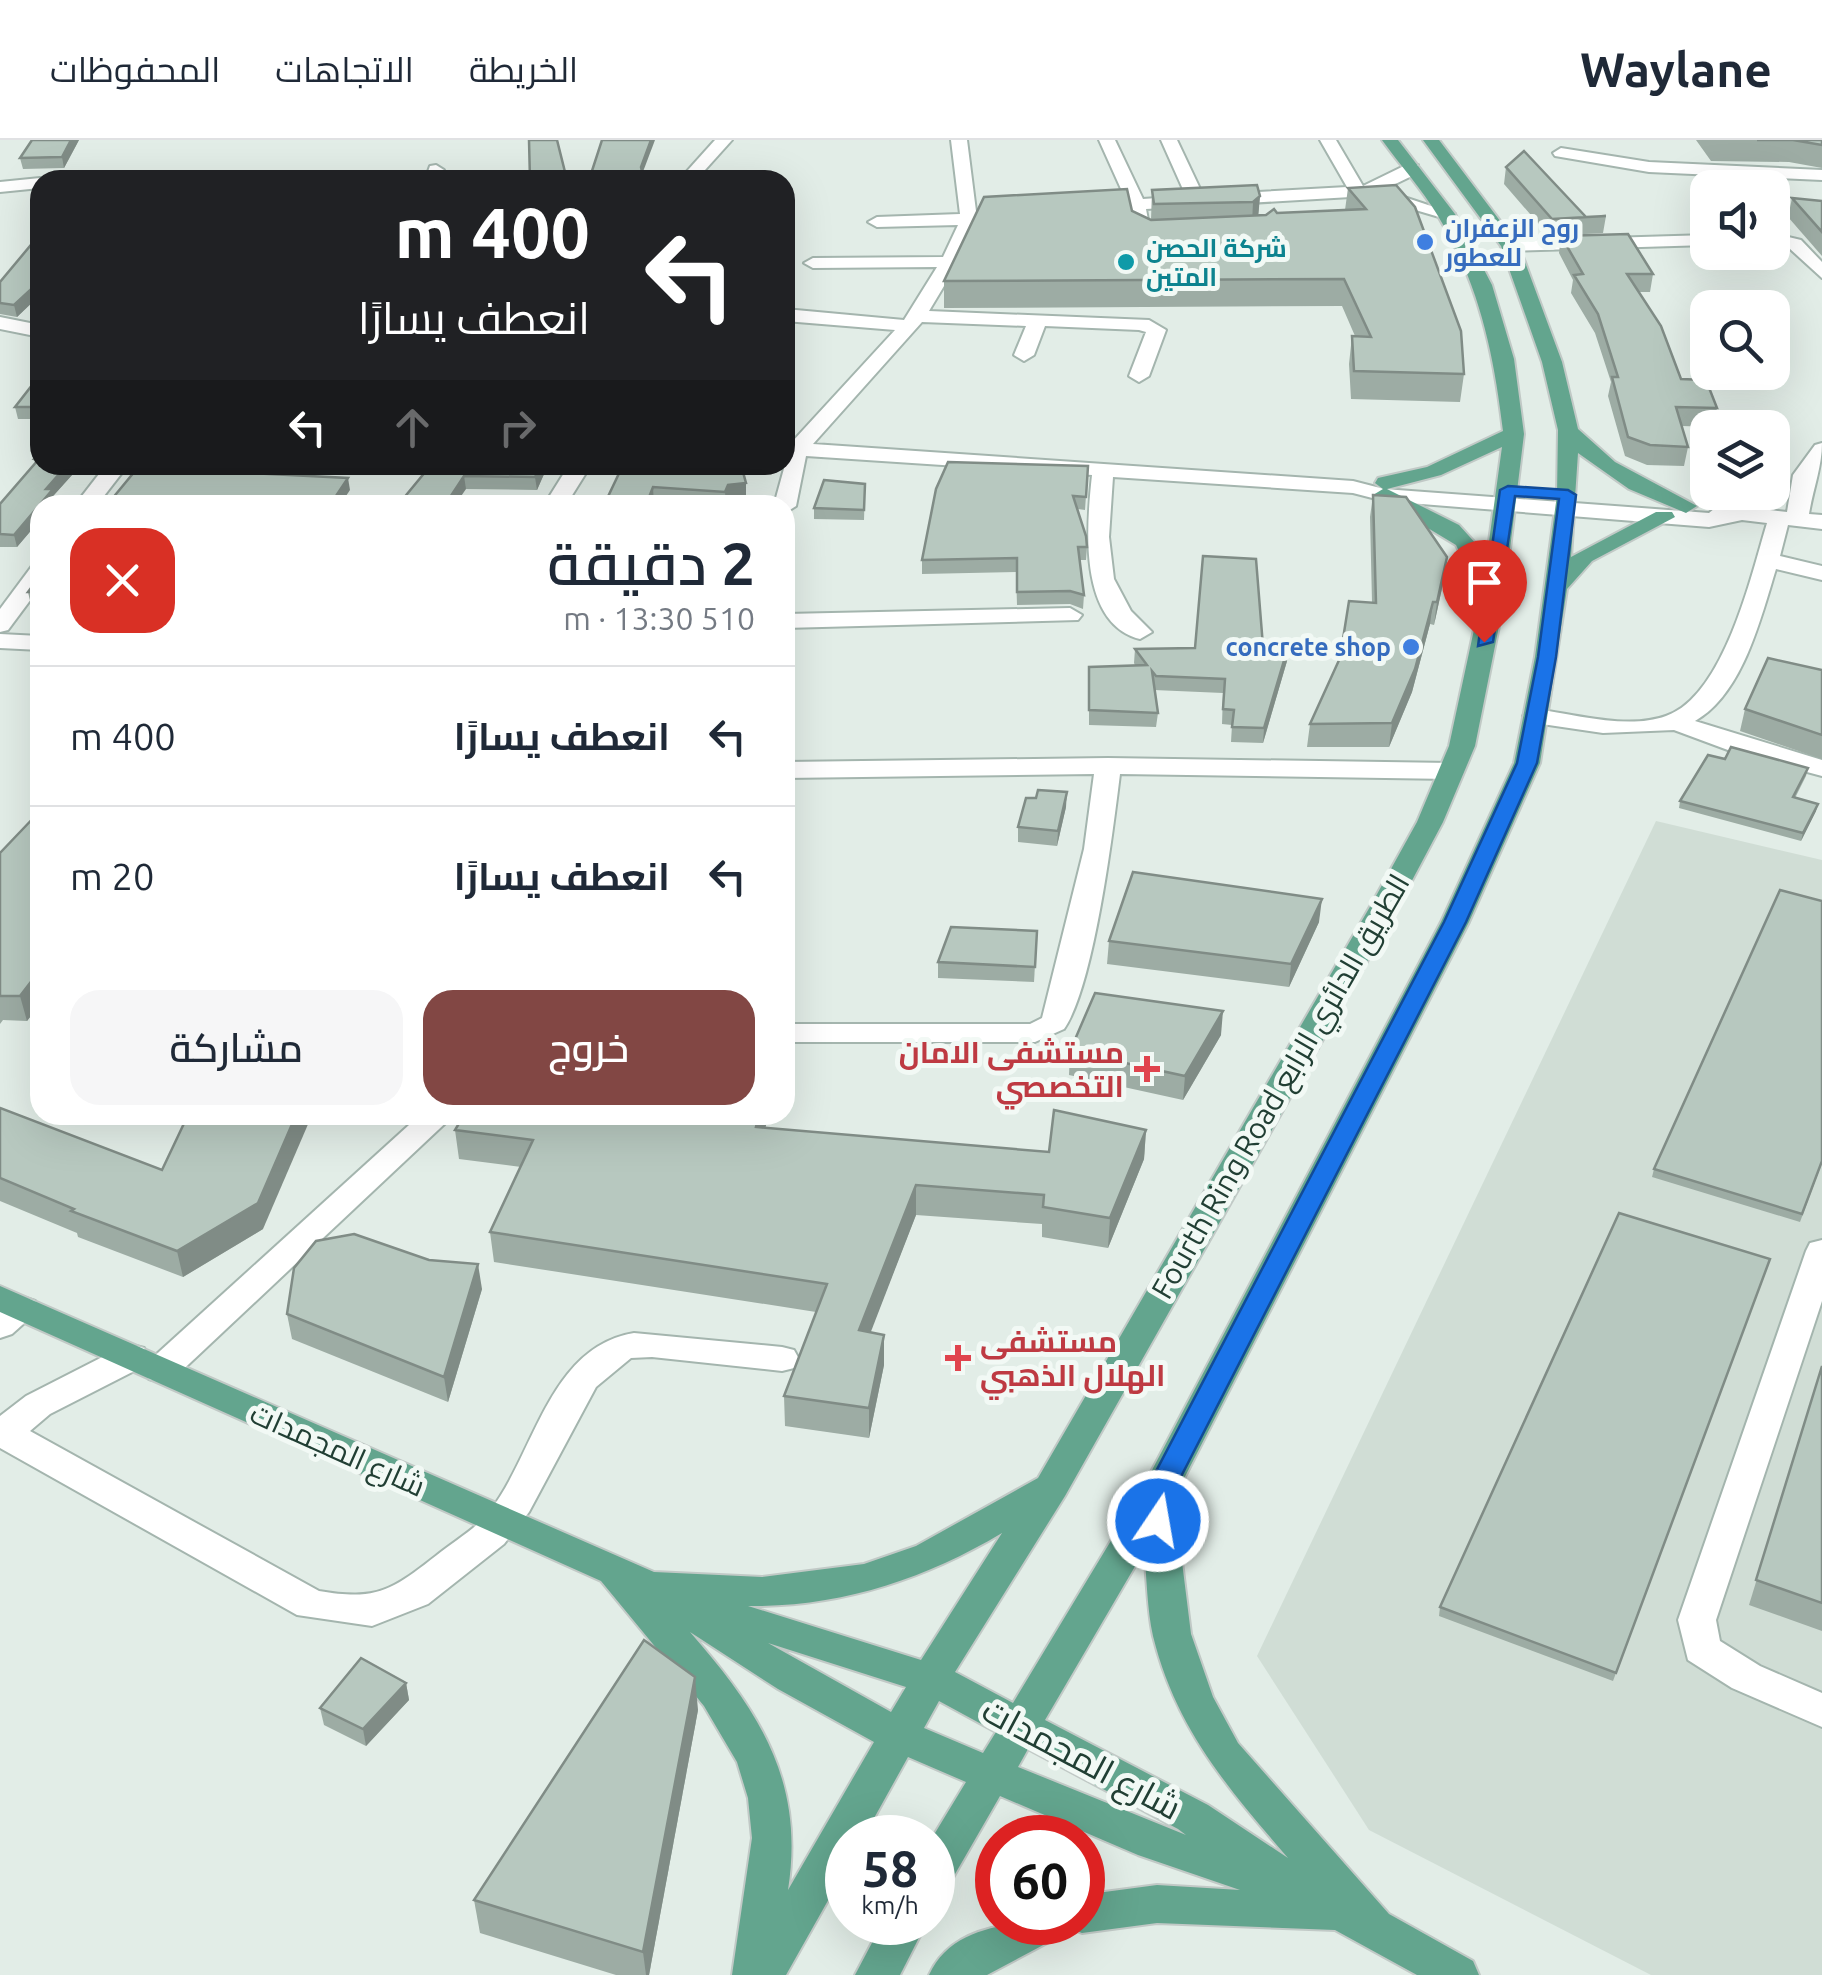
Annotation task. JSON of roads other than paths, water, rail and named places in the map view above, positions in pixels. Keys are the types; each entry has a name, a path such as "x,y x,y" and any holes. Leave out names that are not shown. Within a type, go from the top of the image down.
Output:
{"main road":[{"name":"Fourth Ring Road الطريق الدائري الرابع","path":"764,1975 934,1680 958,1631 1052,1486 1385,905 1462,746 1491,606 1514,434 1504,359 1483,285 1446,214 1390,140"},
{"path":"955,1837 1156,1498 1496,838 1527,763 1567,502 1568,430 1552,362 1510,246 1431,140"},
{"path":"1568,430 1591,457 1620,478 1690,504"},
{"path":"1385,489 1514,434"},
{"path":"1385,489 1463,536 1478,554 1491,606"},
{"path":"1555,589 1584,556 1664,517"},
{"name":"شارع المجمدات","path":"8,1311 147,1364 644,1584 934,1680 1193,1817 1303,1892 1457,1975"},
{"path":"644,1584 733,1592 812,1588 861,1580 930,1555 1052,1486"},
{"path":"1156,1498 1172,1634 1194,1699 1224,1755 1360,1921"},
{"path":"644,1584 727,1705 760,1766 773,1838 754,1975"},
{"name":"شارع المجمدات","path":"644,1584 792,1678 900,1736 1152,1842 1303,1892"},
{"path":"1105,1912 1174,1904 1360,1921"},
{"path":"876,1975 893,1945"},
{"path":"951,1975 997,1945"}],"street":[{"path":"696,170 724,140"},
{"path":"795,444 914,321 975,216 959,140"},
{"path":"1107,140 1137,204 1141,233 1149,238"},
{"path":"1169,140 1197,201"},
{"path":"1328,140 1362,191"},
{"path":"1561,153 1649,167 1822,175"},
{"path":"1362,191 1412,169"},
{"path":"0,187 30,184"},
{"path":"1062,209 1362,191 1446,214"},
{"path":"1265,198 1271,221"},
{"path":"876,222 975,216"},
{"path":"1510,246 1690,241"},
{"path":"1790,243 1822,273"},
{"path":"812,263 950,262"},
{"path":"795,315 1142,324 1156,330 1139,376"},
{"path":"1024,355 1038,320"},
{"path":"0,323 30,327"},
{"path":"795,448 1567,502 1690,507"},
{"path":"1790,477 1816,462"},
{"path":"1676,722 1702,704 1730,656 1754,606 1767,560 1816,462"},
{"path":"1103,470 1097,538 1099,572 1109,602 1140,632"},
{"path":"94,495 109,475"},
{"path":"1567,502 1664,517 1710,520 1736,515"},
{"path":"1712,510 1822,522"},
{"path":"1767,560 1822,573"},
{"path":"0,625 30,584"},
{"path":"795,621 1070,615"},
{"path":"0,641 30,642"},
{"path":"1535,716 1602,725 1676,722 1744,748 1822,768"},
{"path":"795,1033 1035,1033 1054,1022 1063,1002 1097,849 1108,766"},
{"path":"795,770 1108,766 1451,771"},
{"path":"426,1125 147,1364 38,1405 2,1434 311,1604 362,1614 399,1605 417,1594 502,1522 570,1401 604,1356 628,1345 782,1359"},
{"path":"1822,1251 1697,1620 1702,1649 1746,1677 1822,1711"}],"place":[{"name":"روح الزعفران للعطور","path":"1425,242"},
{"name":"شركة الحصن المتين","path":"1126,262"},
{"name":"concrete shop","path":"1411,647"},
{"name":"مستشفى الامان التخصصي","path":"1147,1069"},
{"name":"مستشفى الهلال الذهبي","path":"958,1358"}]}
